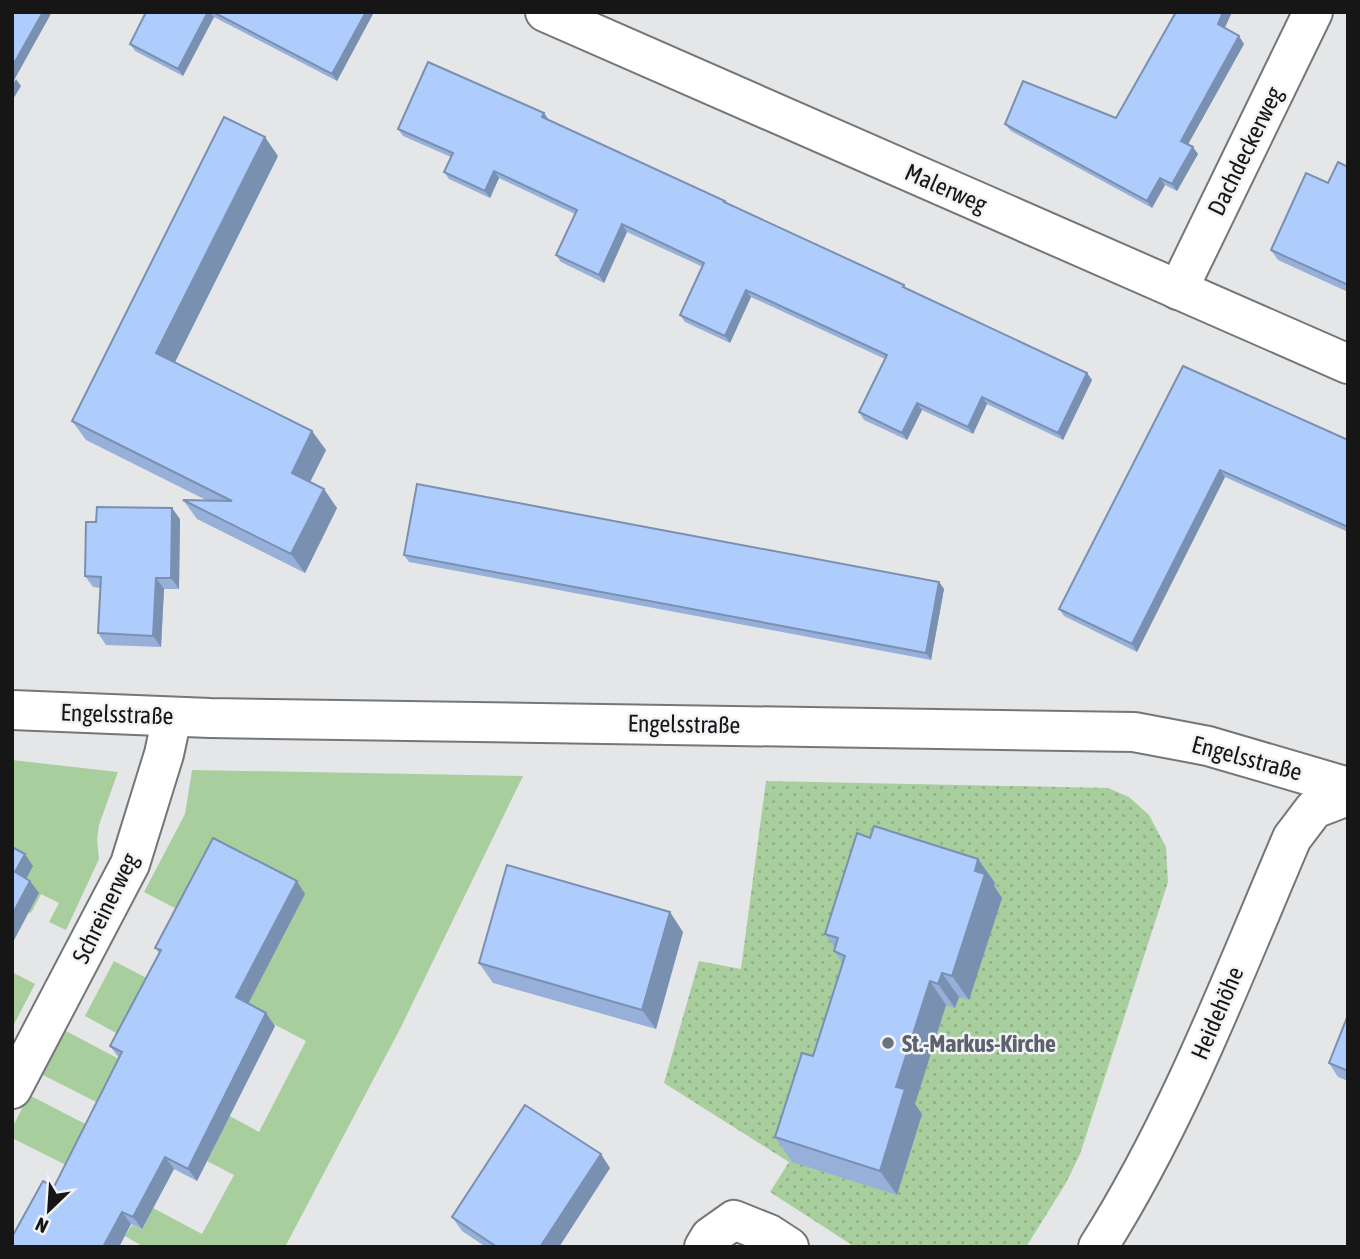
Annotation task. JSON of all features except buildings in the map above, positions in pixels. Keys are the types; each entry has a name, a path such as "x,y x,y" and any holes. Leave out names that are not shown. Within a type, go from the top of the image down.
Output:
{"street":[{"name":"Malerweg","path":"545,12 1348,365"},
{"name":"Dachdeckerweg","path":"1178,290 1313,12"},
{"name":"Engelsstraße","path":"12,710 172,717 1134,732 1208,746 1348,787"},
{"name":"Schreinerweg","path":"12,1090 130,864 164,754 172,717"},
{"name":"Heidehöhe","path":"1098,1247 1142,1169 1197,1061 1293,838 1314,809 1348,796"},
{"path":"704,1247 710,1237 734,1220 769,1234 789,1247"}],"green space":[{"path":"12,760 118,772 99,825 99,859 66,930 49,922 59,903 41,894 31,913 17,906 12,855"},
{"path":"192,770 523,776 401,1027 285,1247 144,1247 125,1236 132,1225 142,1229 153,1208 202,1234 234,1175 207,1161 217,1141 191,1095 259,1132 306,1041 245,1009 188,915 144,892 185,814"},
{"path":"766,781 1108,788 1129,797 1149,815 1166,847 1168,882 1080,1154 1066,1183 1026,1247 855,1247 770,1192 789,1162 664,1083 699,961 741,969"},
{"path":"114,961 158,984 129,1040 85,1016"},
{"path":"12,972 35,984 12,1028"},
{"path":"64,1030 119,1059 108,1108 41,1074"},
{"path":"29,1095 97,1130 76,1170 12,1138 12,1128"}],"place":[{"name":"St.-Markus-Kirche","path":"888,1043"}]}
